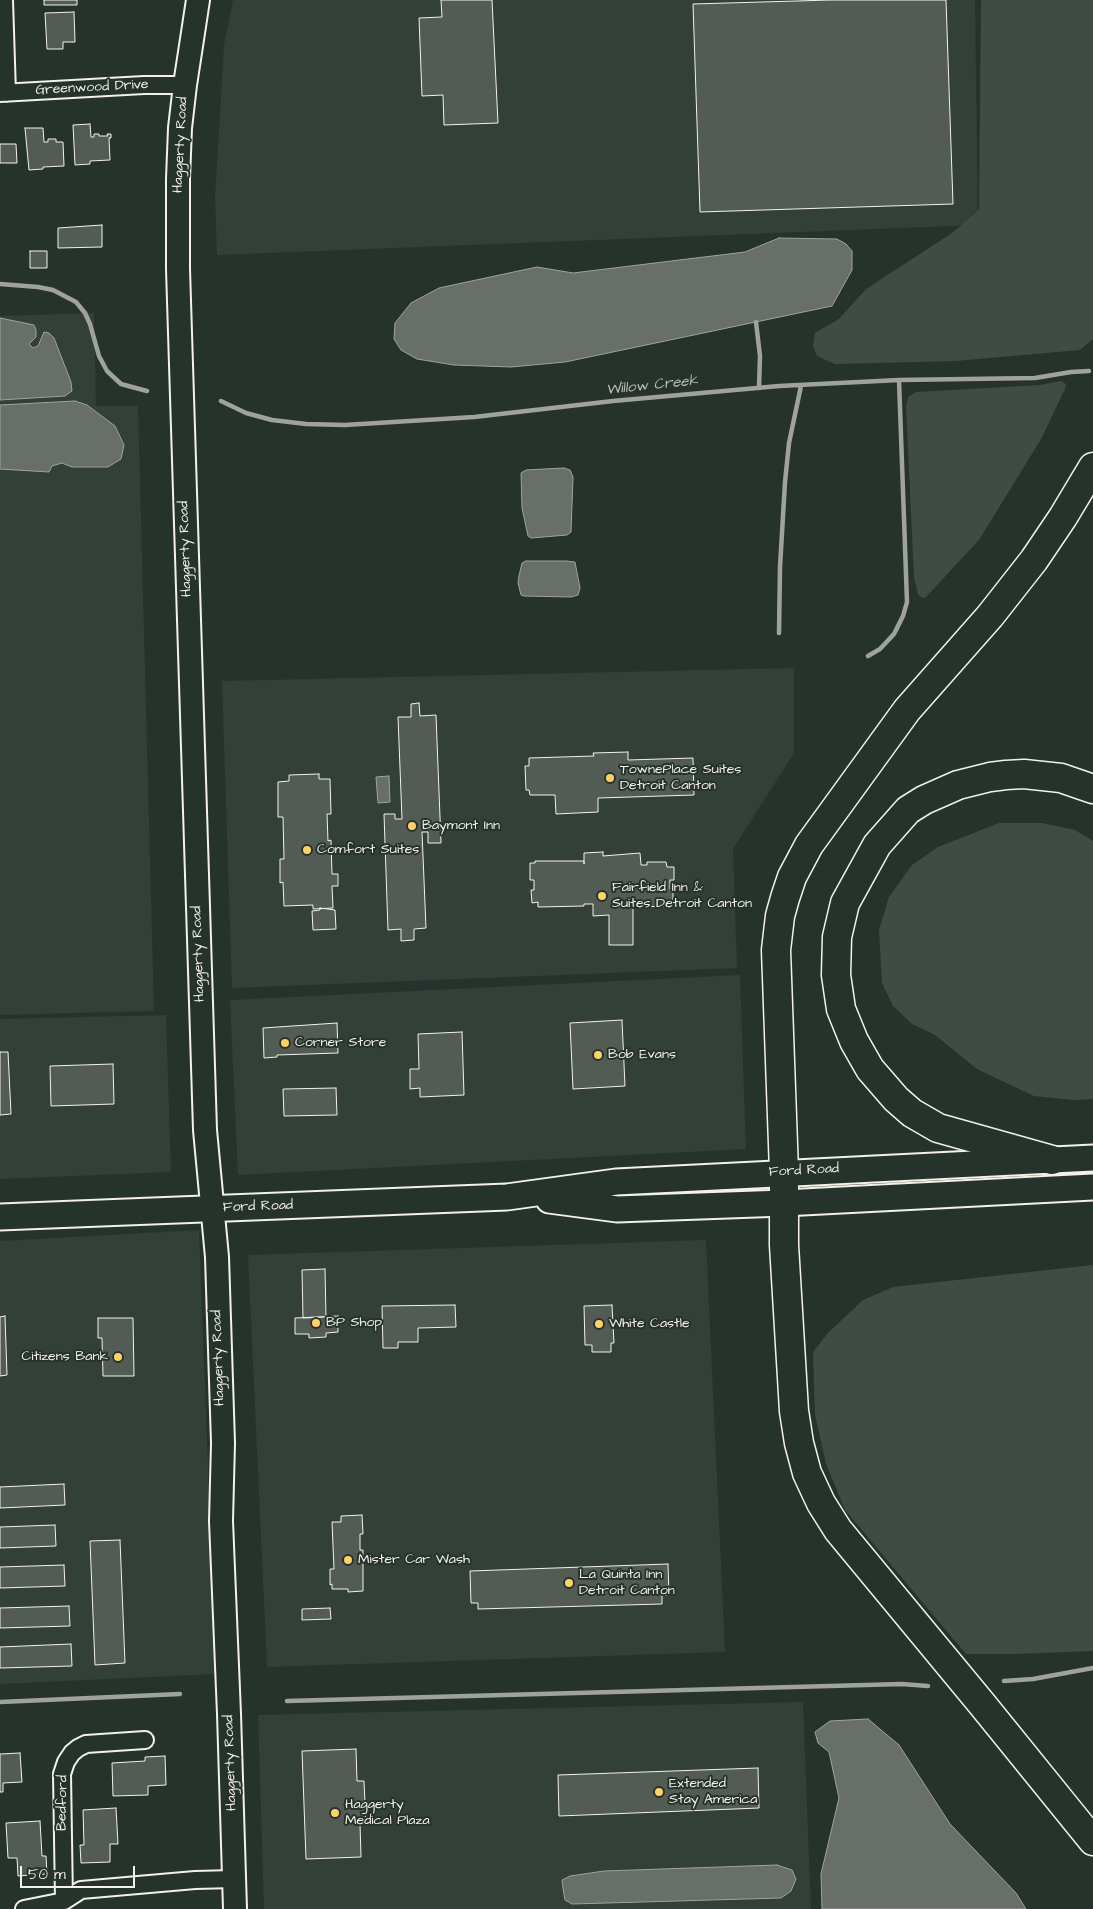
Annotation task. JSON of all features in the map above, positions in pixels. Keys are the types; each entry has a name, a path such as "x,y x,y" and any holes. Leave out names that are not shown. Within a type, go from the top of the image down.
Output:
{"highway":[{"path":"1093,467 1034,560 990,616 907,710 809,845 792,878 780,916 776,950 784,1172 784,1244 794,1411 799,1443 807,1473 821,1503 838,1530 1093,1841"},
{"path":"1052,1160 938,1128 912,1113 896,1099 870,1069 854,1041 841,1009 836,975 837,937 845,903 877,845 908,810 924,800 958,784 1006,775 1024,774 1060,778 1093,789"}],"main road":[{"name":"Haggerty Road","path":"198,0 184,85 178,179 180,353 205,1130 217,1257 223,1443 221,1521 235,1909"},
{"name":"Ford Road","path":"0,1217 517,1196 616,1182 784,1172 1093,1158"},
{"name":"Ford Road","path":"517,1196 617,1209 784,1203 1093,1187"}],"street":[{"path":"4,0 4,93"},
{"name":"Greenwood Drive","path":"4,93 144,85 184,85"},
{"name":"Bedford","path":"61,1905 62,1774 66,1762 72,1753 86,1744 145,1740"},
{"path":"24,1909 61,1905 81,1890 195,1880 234,1879"}],"shaded area":[{"path":"233,0 975,0 978,225 217,255 215,197 224,45"},
{"path":"981,0 1093,0 1093,339 1080,350 955,361 835,364 817,356 813,346 815,333 839,319 866,289 952,233 979,210"},
{"path":"779,238 837,239 846,244 852,251 852,270 832,306 565,362 511,367 454,365 417,359 401,350 394,339 395,323 411,303 439,288 537,267 573,273 745,252"},
{"path":"94,313 96,406 138,406 154,1011 0,1015 0,316"},
{"path":"0,318 34,325 36,337 29,344 33,348 38,346 44,332 49,333 54,338 71,382 72,391 65,396 0,400"},
{"path":"1061,381 1066,384 1065,389 1041,439 979,540 926,597 922,598 918,594 914,578 906,406 908,397 916,392 1040,385"},
{"path":"75,401 87,405 115,426 124,445 121,459 108,467 72,467 62,463 52,466 49,472 0,469 0,405"},
{"path":"564,468 570,470 573,477 571,532 567,535 531,538 528,536 522,508 521,473 526,470"},
{"path":"526,561 575,562 580,588 578,595 571,597 521,595 518,583 519,576 522,563"},
{"path":"794,668 794,753 733,849 737,968 232,988 222,681"},
{"path":"389,776 390,802 378,803 376,777"},
{"path":"999,823 1042,823 1075,830 1093,841 1093,1099 1074,1100 1034,1096 977,1069 935,1035 912,1024 893,1006 882,983 879,930 889,897 912,865 938,847"},
{"path":"740,975 746,1149 238,1175 230,1000"},
{"path":"166,1015 171,1172 0,1179 0,1019"},
{"path":"199,1230 216,1674 0,1684 0,1241"},
{"path":"706,1240 725,1652 267,1667 248,1255"},
{"path":"1093,1265 1093,1651 966,1654 845,1510 826,1464 815,1415 813,1352 828,1333 863,1300 893,1287"},
{"path":"803,1702 811,1909 264,1909 258,1715"},
{"path":"868,1719 899,1745 950,1824 1016,1893 1026,1909 822,1909 821,1874 839,1798 829,1752 818,1743 815,1732 830,1721"},
{"path":"777,1865 792,1870 796,1879 791,1891 781,1898 572,1904 565,1900 562,1880 570,1876 604,1871"}],"building":[{"path":"44,0 77,0 77,5 44,5"},
{"path":"441,0 492,0 498,123 444,125 443,95 422,96 419,18 442,17"},
{"path":"830,0 946,0 953,204 700,212 693,4"},
{"path":"74,12 75,42 63,42 63,49 47,49 45,13"},
{"path":"90,124 91,137 94,137 94,134 108,136 107,134 111,134 111,138 109,138 110,160 90,161 90,164 75,165 73,125"},
{"path":"25,128 43,128 44,142 48,142 48,139 56,139 56,142 63,142 64,166 29,170"},
{"path":"0,144 16,144 17,163 0,163"},
{"path":"102,225 102,247 58,248 58,228"},
{"path":"30,251 47,251 47,268 30,268"},
{"name":"Baymont Inn","path":"419,703 420,716 436,715 441,843 428,843 428,832 422,832 426,928 414,929 414,940 401,941 401,929 388,930 384,814 395,814 395,819 402,819 398,717 411,717 411,704"},
{"name":"TownePlace Suites Detroit Canton","path":"628,752 628,760 693,758 694,795 598,798 598,812 556,814 555,795 530,795 529,790 526,790 525,766 529,766 529,758 594,756 593,753"},
{"name":"Comfort Suites","path":"319,774 319,779 330,779 331,814 327,814 328,841 331,840 332,874 338,874 338,886 332,886 333,908 313,909 313,905 284,906 283,882 280,883 280,859 284,859 283,817 278,817 278,782 289,781 289,775"},
{"name":"Fairfield Inn & Suites Detroit Canton","path":"603,852 603,856 640,853 641,865 647,865 647,862 666,862 667,867 674,867 674,880 670,880 670,889 673,889 673,904 668,904 668,906 638,907 638,903 633,903 633,945 609,945 609,915 593,916 593,904 584,904 584,906 538,907 538,902 532,903 531,890 534,890 534,880 530,880 530,863 535,863 535,861 584,861 584,853"},
{"path":"320,908 335,910 336,929 313,930 312,911 320,910"},
{"name":"Bob Evans","path":"622,1020 625,1086 573,1089 570,1023"},
{"path":"337,1023 338,1053 277,1055 277,1057 264,1058 263,1028"},
{"path":"462,1032 464,1095 420,1097 420,1088 410,1089 410,1069 419,1069 418,1034"},
{"path":"0,1052 8,1052 11,1114 0,1115"},
{"path":"113,1064 114,1104 51,1106 50,1066"},
{"path":"336,1088 337,1115 284,1116 283,1089"},
{"path":"325,1269 326,1317 303,1318 302,1270"},
{"path":"455,1305 456,1327 418,1328 418,1342 398,1342 398,1348 383,1348 382,1306"},
{"name":"White Castle","path":"612,1305 614,1343 611,1343 611,1352 592,1352 592,1345 585,1345 584,1306"},
{"path":"5,1316 7,1375 0,1376 0,1317"},
{"path":"338,1316 338,1332 326,1333 326,1337 309,1338 309,1334 295,1334 295,1318"},
{"name":"Citizens Bank","path":"98,1318 133,1318 134,1376 103,1376 102,1338 98,1338"},
{"path":"64,1484 65,1505 0,1508 0,1487"},
{"name":"Mister Car Wash","path":"362,1515 363,1534 360,1534 360,1550 363,1550 363,1591 348,1592 348,1589 332,1589 332,1584 330,1585 330,1569 334,1569 332,1522 341,1522 341,1516"},
{"path":"55,1525 56,1546 0,1548 0,1527"},
{"path":"120,1540 125,1663 95,1665 90,1541"},
{"name":"La Quinta Inn Detroit Canton","path":"668,1564 669,1595 662,1595 662,1604 478,1609 478,1603 471,1603 470,1571"},
{"path":"64,1565 65,1586 0,1588 0,1567"},
{"path":"69,1606 70,1626 0,1628 0,1608"},
{"path":"330,1608 331,1619 302,1620 302,1609"},
{"path":"71,1644 72,1666 0,1668 0,1647"},
{"name":"Haggerty Medical Plaza","path":"356,1749 357,1781 364,1781 366,1824 360,1824 361,1857 306,1859 302,1751"},
{"path":"20,1753 22,1782 3,1783 3,1792 0,1792 0,1754"},
{"path":"165,1756 166,1785 148,1786 148,1795 113,1796 112,1763 145,1761 145,1757"},
{"name":"Extended Stay America","path":"758,1768 759,1808 559,1816 558,1775"},
{"path":"116,1808 118,1844 110,1844 110,1862 81,1863 80,1845 84,1845 83,1810"},
{"path":"40,1821 42,1856 46,1856 47,1874 18,1876 17,1858 8,1858 6,1823"}],"waterway":[{"name":"Willow Creek","path":"0,284 53,290 76,302 85,313 90,324 99,356 107,371 121,384 147,391"},
{"path":"756,322 760,356 759,388"},
{"name":"Willow Creek","path":"221,401 246,413 272,420 306,424 345,425 474,417 613,401 779,386 899,380 1035,378 1089,371"},
{"path":"868,656 880,649 894,634 903,616 907,602 899,380"},
{"path":"779,633 780,567 785,482 789,443 801,386"},
{"path":"1004,1681 1033,1679 1093,1668"},
{"path":"287,1701 902,1684 928,1686"},
{"path":"0,1702 180,1694"}],"place":[{"name":"TownePlace Suites Detroit Canton","path":"610,778"},
{"name":"Baymont Inn","path":"412,826"},
{"name":"Comfort Suites","path":"307,850"},
{"name":"Fairfield Inn & Suites Detroit Canton","path":"602,896"},
{"name":"Corner Store","path":"285,1043"},
{"name":"Bob Evans","path":"598,1055"},
{"name":"BP Shop","path":"316,1323"},
{"name":"White Castle","path":"599,1324"},
{"name":"Citizens Bank","path":"118,1357"},
{"name":"Mister Car Wash","path":"348,1560"},
{"name":"La Quinta Inn Detroit Canton","path":"569,1583"},
{"name":"Extended Stay America","path":"659,1792"},
{"name":"Haggerty Medical Plaza","path":"335,1813"}]}
